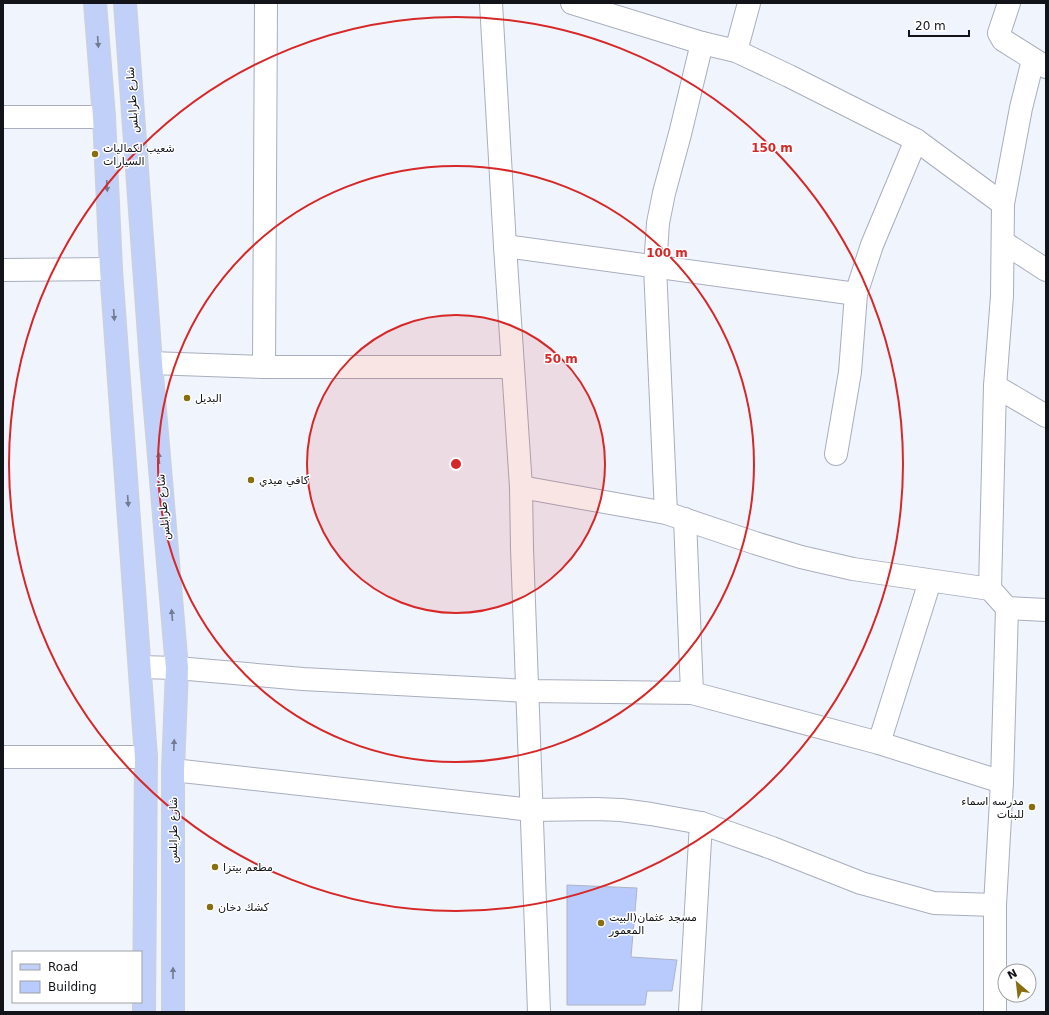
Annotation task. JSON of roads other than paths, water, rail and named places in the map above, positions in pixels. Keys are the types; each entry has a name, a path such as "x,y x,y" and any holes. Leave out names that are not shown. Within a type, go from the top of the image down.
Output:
{"main road":[{"path":"95,3 104,117 111,269 146,757 144,1012"},
{"name":"شارع طرابلس","path":"125,3 151,362 177,668 173,770 173,1012"}],"street":[{"path":"264,367 266,3"},
{"path":"491,3 521,487 539,1012"},
{"path":"572,3 702,43 736,51 916,140 1003,204"},
{"path":"736,51 749,3"},
{"path":"990,589 995,386 1002,296 1003,204 1021,108 1040,63 1000,37 999,33 1009,3"},
{"path":"692,693 655,267 658,223 664,193 702,43"},
{"path":"3,117 104,117"},
{"path":"836,454 850,372 856,294 872,245 916,140"},
{"path":"1003,242 1046,270"},
{"path":"505,246 856,294"},
{"path":"3,270 111,269"},
{"path":"151,362 264,367 513,367"},
{"path":"995,386 1046,416"},
{"path":"521,487 676,516 801,557 853,569 990,589 1007,608 1002,782 995,905 995,1012"},
{"path":"879,743 930,581"},
{"path":"1007,608 1046,610"},
{"path":"140,667 177,668 304,679 528,691 692,693 879,743 1002,782"},
{"path":"3,757 146,757"},
{"path":"173,770 532,810 621,810 701,823 772,848 861,884 934,903 995,905"},
{"path":"690,1012 701,823"}],"place":[{"name":"شعيب لكماليات السيارات","path":"95,154"},
{"name":"البديل","path":"187,398"},
{"name":"كافي ميدي","path":"251,480"},
{"name":"مدرسه اسماء للبنات","path":"1032,807"},
{"name":"مطعم بيتزا","path":"215,867"},
{"name":"كشك دخان","path":"210,907"},
{"name":"مسجد عثمان(البيت المعمور","path":"601,923"}]}
